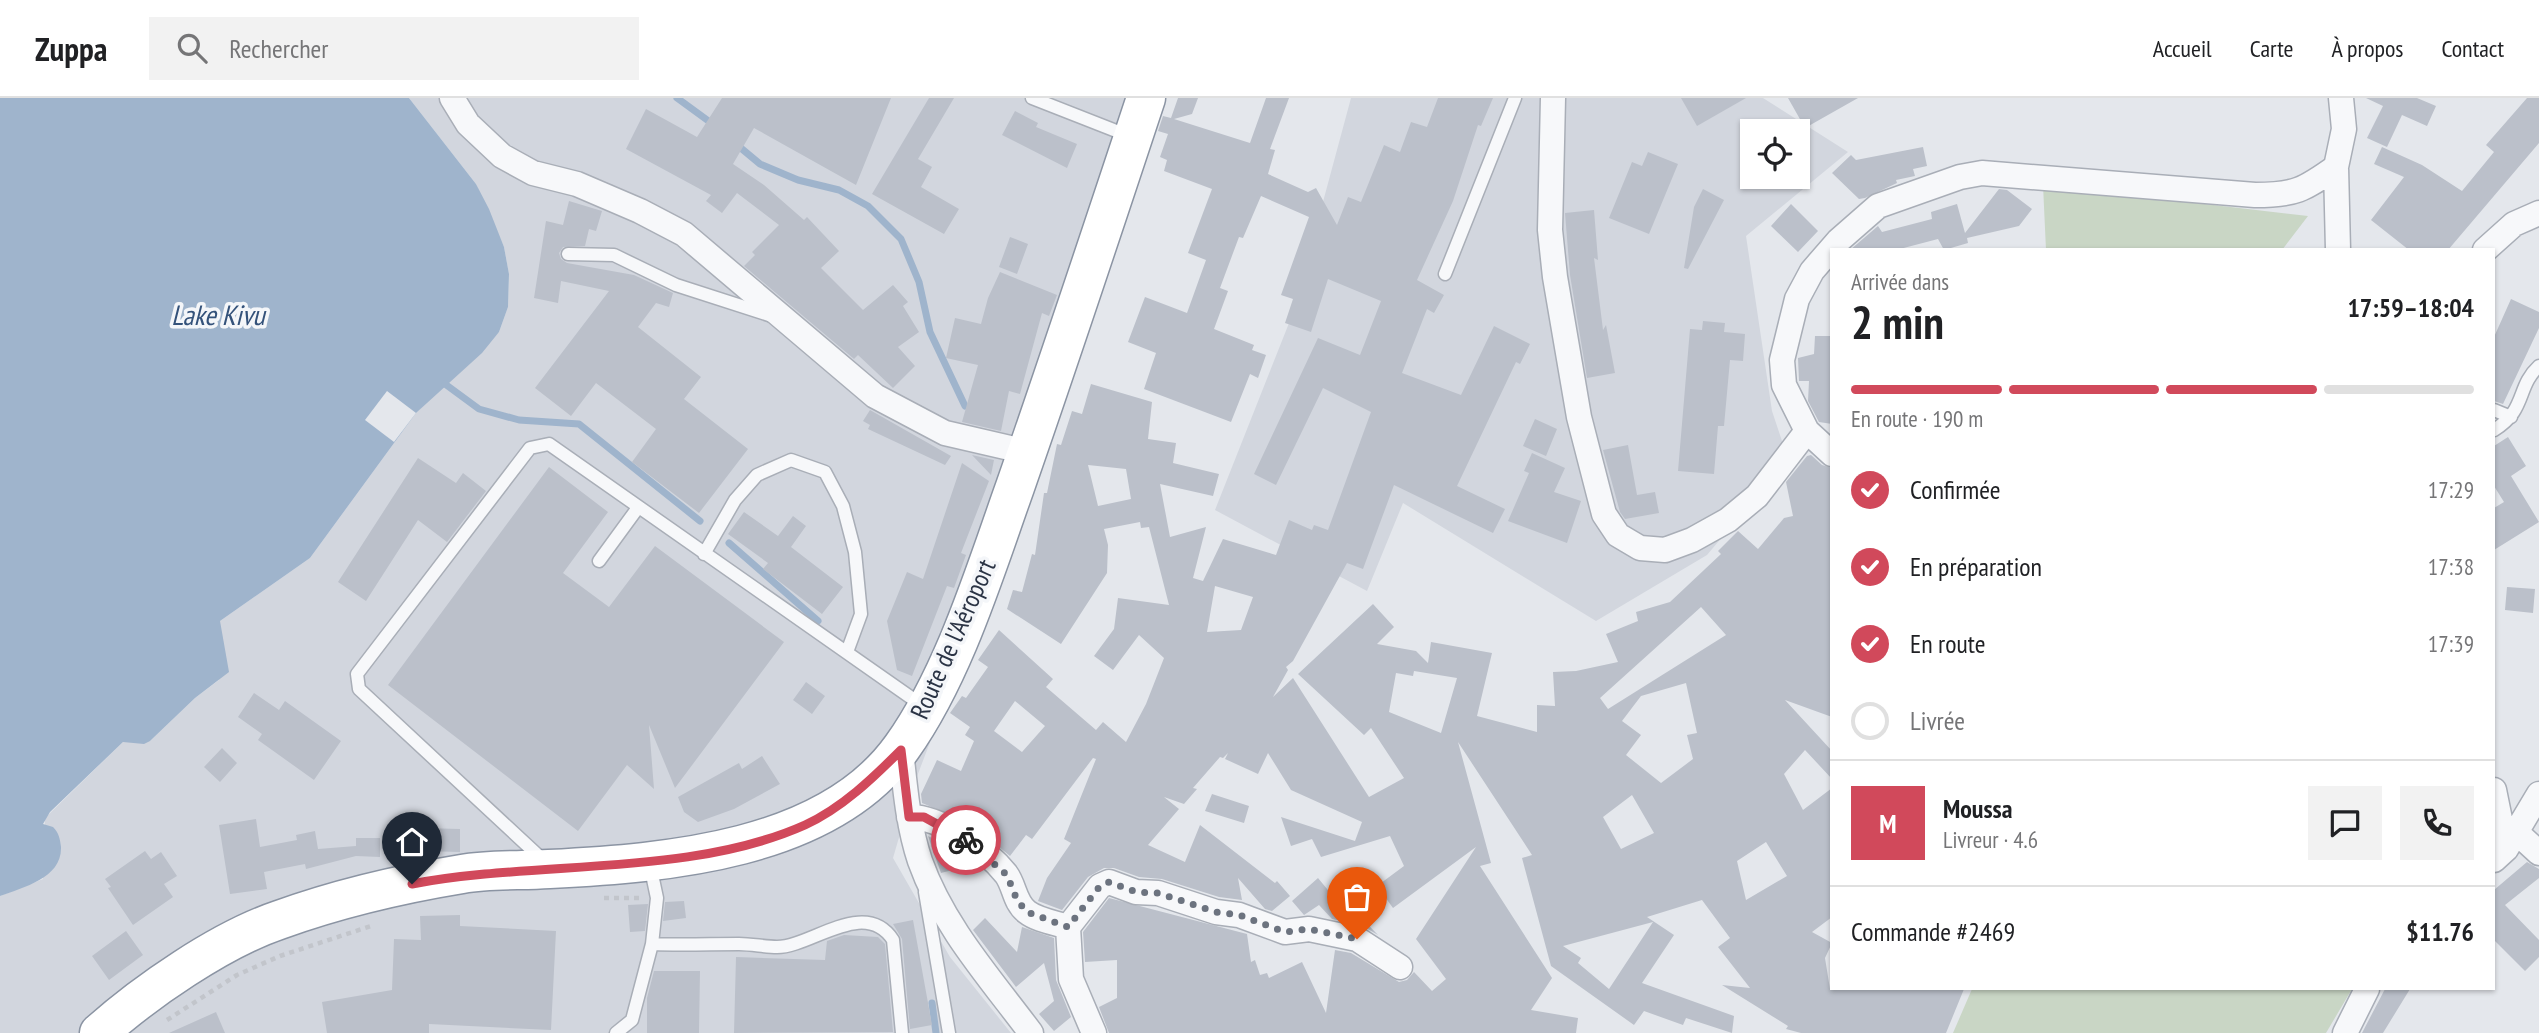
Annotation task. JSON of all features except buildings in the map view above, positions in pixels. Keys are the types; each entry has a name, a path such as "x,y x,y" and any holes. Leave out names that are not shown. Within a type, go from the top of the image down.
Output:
{"highway":[{"name":"Route de l'Aéroport","path":"99,1033 120,1014 201,958 276,921 386,889 466,873 650,861 737,846 805,824 849,797 901,750 926,709 975,602 1146,98"}],"street":[{"path":"452,98 468,124 502,156 533,173 577,184 640,211 684,234 875,396 945,433 1027,452"},
{"path":"1553,98 1550,230 1555,277 1579,417 1604,514 1618,535 1640,548 1665,550 1692,540 1728,520 1757,496 1807,431"},
{"path":"2338,248 2336,167 2344,129 2341,98"},
{"path":"1832,248 1878,206 1960,177 1982,173 2289,195 2313,184 2336,167"},
{"path":"2487,248 2514,223 2539,213"},
{"path":"1830,250 1812,271 1797,299 1782,360 1784,385 1807,431 1830,452"},
{"path":"901,750 909,817 920,861 947,920 1031,1033"},
{"path":"2505,847 2539,793"},
{"path":"2495,795 2505,847"},
{"path":"909,817 924,817 964,838 1007,875 1017,900 1027,912 1068,927"},
{"path":"2505,847 2539,853"},
{"path":"1094,1033 1071,979 1068,927 1100,886 1109,882 1136,892 1158,893 1216,912 1239,915 1285,932 1309,929 1357,939 1400,967"},
{"path":"2345,1033 2366,990"}],"lane":[{"path":"1032,98 1133,138"},
{"path":"1445,274 1515,98"},
{"path":"568,254 614,255 676,285 782,319"},
{"path":"2495,428 2511,417 2520,406 2530,375 2539,366"},
{"path":"2495,410 2511,417"},
{"path":"554,869 359,689 357,674 530,448 549,444 637,509 848,652 926,709"},
{"path":"704,554 735,500 757,475 791,460 825,472 843,506 855,552 861,614 848,652"},
{"path":"599,561 637,509"},
{"path":"616,1033 632,1020 652,944 657,898 650,861"},
{"path":"920,861 949,1033"},
{"path":"652,944 780,947 841,924 875,925 888,933 893,940 902,1033"}],"path":[{"path":"158,1027 237,975 280,956 378,924"}],"shaded area":[{"path":"409,98 1161,98 1071,373 916,779 893,858 950,957 1011,1033 0,1033 0,896 43,879 45,818 123,742 150,741 195,698 219,680 220,621 310,558 416,413 499,332 508,307 509,274 504,247 476,184"},
{"path":"1351,98 1763,98 1796,119 1740,119 1740,189 1803,189 1746,236 1772,411 1788,459 1707,555 1596,621 1403,503 1367,591 1215,510 1293,313"},
{"path":"1810,128 1848,152 1810,183"}],"green space":[{"path":"2043,185 2308,216 2284,248 2046,248"},
{"path":"1972,990 2351,990 2326,1033 1953,1033"}],"water":[{"name":"Lake Kivu","path":"0,98 409,98 476,184 504,247 509,274 508,307 499,332 482,353 416,413 310,558 220,621 229,672 195,698 150,741 144,744 123,742 50,812 43,824 53,827 57,832 61,847 60,858 40,880 0,896"}],"pier":[{"path":"387,391 416,413 394,442 365,420"}],"waterway":[{"path":"677,98 714,125"},
{"path":"736,144 760,164 798,180 839,190 868,206 901,239 919,282 930,332 965,406"},
{"path":"445,384 479,409 519,420 579,424 700,521"},
{"path":"729,543 818,621"},
{"path":"932,1003 936,1033"}],"way so far":[{"path":"966,840 1007,875 1017,900 1027,912 1068,927 1100,886 1109,882 1136,892 1158,893 1216,912 1239,915 1285,932 1309,929 1357,939"}],"route":[{"path":"412,884 466,873 650,861 737,846 805,824 849,797 901,750 909,817 924,817 966,840"}]}
